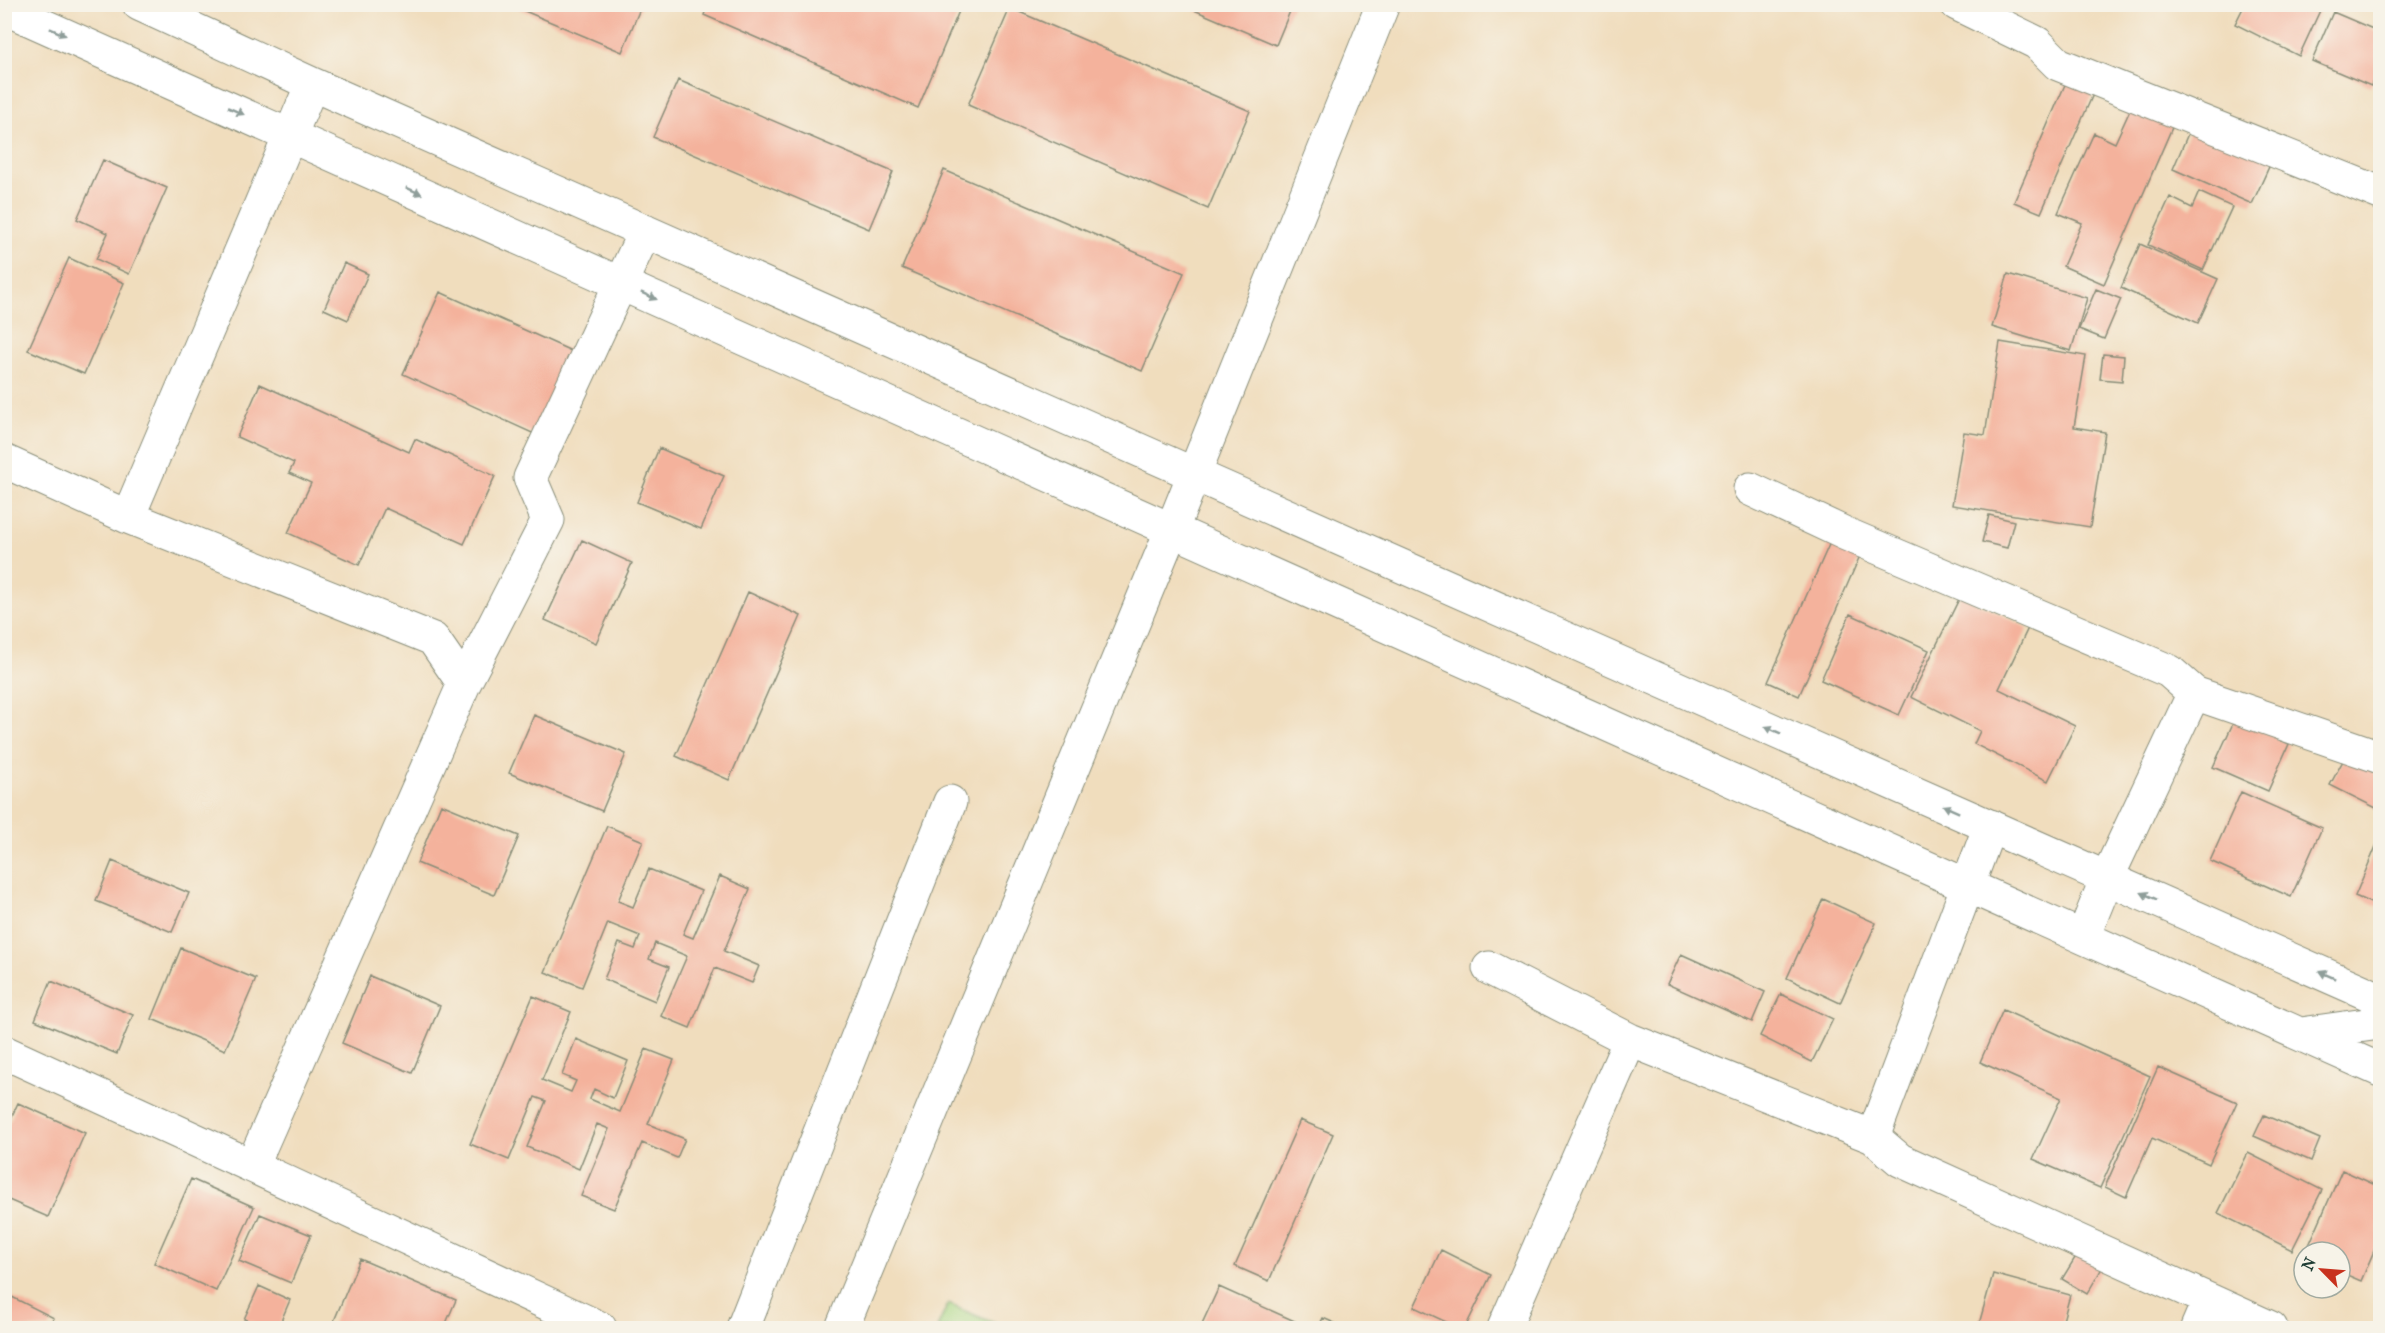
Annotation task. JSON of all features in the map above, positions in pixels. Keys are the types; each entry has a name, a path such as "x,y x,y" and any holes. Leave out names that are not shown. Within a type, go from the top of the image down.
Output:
{"street":[{"path":"139,4 312,84 2380,999"},
{"path":"842,1329 1172,530 1383,4"},
{"path":"1957,4 2037,44 2058,64 2380,194"},
{"path":"4,8 2380,1070"},
{"path":"128,517 312,84"},
{"path":"252,1166 464,684 548,520 530,478 645,231"},
{"path":"4,461 128,517 434,639 464,684"},
{"path":"1750,489 1846,534 2169,671 2194,693 2380,757"},
{"path":"2083,937 2107,878 2194,693"},
{"path":"743,1329 950,802"},
{"path":"1873,1137 1990,826"},
{"path":"1489,968 1630,1040 1873,1137 1900,1160 2203,1314 2271,1329"},
{"path":"2301,1034 2380,1023"},
{"path":"1504,1329 1630,1040"},
{"path":"4,1052 600,1329"}],"green space":[{"path":"948,1304 1006,1328 937,1328"}],"building":[{"path":"508,4 642,4 622,52"},
{"path":"708,4 962,4 918,108 704,15"},
{"path":"1180,4 1293,4 1276,45"},
{"path":"2245,4 2323,4 2299,56 2235,24"},
{"path":"1010,8 1250,111 1208,209 968,105"},
{"path":"2333,12 2380,32 2380,63 2371,86 2312,61"},
{"path":"678,80 893,172 869,229 653,137"},
{"path":"2067,80 2094,92 2041,213 2014,202"},
{"path":"2136,97 2177,116 2104,284 2063,266 2082,223 2058,213 2094,133 2115,143"},
{"path":"2193,122 2273,158 2252,204 2173,169"},
{"path":"103,160 167,188 129,274 96,259 108,233 77,219"},
{"path":"944,170 1184,273 1142,371 902,268"},
{"path":"2199,192 2232,207 2203,270 2148,245 2170,197 2192,208"},
{"path":"2140,244 2218,279 2198,323 2121,288"},
{"path":"69,258 124,283 84,374 28,350"},
{"path":"344,263 368,274 348,320 324,309"},
{"path":"2008,274 2087,298 2071,351 1992,327"},
{"path":"2096,289 2121,299 2104,339 2079,329"},
{"path":"440,292 578,354 541,437 403,374"},
{"path":"2000,342 2086,356 2074,427 2105,432 2090,527 1952,505 1964,432 1985,435"},
{"path":"2103,354 2124,356 2122,381 2100,379"},
{"path":"260,384 409,452 415,439 495,476 464,544 385,508 359,565 288,533 311,483 289,473 294,463 237,437"},
{"path":"659,448 724,476 701,529 637,502"},
{"path":"1989,515 2014,521 2007,548 1982,542"},
{"path":"1832,538 1862,551 1799,696 1768,682"},
{"path":"582,540 632,563 596,643 545,620"},
{"path":"748,592 801,616 729,780 676,756"},
{"path":"1961,595 2028,628 1999,689 2075,726 2048,781 1974,744 1980,731 1911,697"},
{"path":"1850,614 1929,650 1899,715 1821,680"},
{"path":"534,715 626,754 602,811 509,773"},
{"path":"2235,719 2289,744 2268,791 2213,767"},
{"path":"2345,757 2380,776 2378,809 2330,785"},
{"path":"2241,792 2322,828 2291,897 2210,861"},
{"path":"441,804 519,836 494,895 417,863"},
{"path":"607,826 643,841 618,901 633,907 649,869 701,891 683,934 693,938 720,876 750,889 724,951 759,966 752,983 715,968 690,1028 661,1016 687,956 655,943 649,959 669,967 655,1001 604,979 619,943 635,949 640,936 608,923 582,987 545,972"},
{"path":"2380,837 2380,907 2355,896"},
{"path":"112,861 189,893 172,932 96,901"},
{"path":"1823,899 1876,923 1840,1003 1787,978"},
{"path":"181,948 256,979 225,1050 152,1019"},
{"path":"1681,954 1765,992 1752,1022 1667,984"},
{"path":"370,976 440,1006 412,1073 342,1043"},
{"path":"51,981 133,1015 117,1054 35,1020"},
{"path":"1781,994 1833,1019 1812,1062 1760,1036"},
{"path":"533,996 571,1012 542,1080 571,1092 576,1081 562,1075 576,1039 628,1061 613,1098 594,1089 590,1099 620,1112 646,1049 674,1060 648,1124 685,1139 677,1158 642,1143 614,1209 581,1196 609,1129 597,1124 579,1169 527,1147 546,1101 535,1097 509,1160 470,1144"},
{"path":"2003,1010 2150,1076 2100,1188 2033,1159 2061,1098 1980,1062"},
{"path":"2158,1067 2237,1102 2209,1164 2152,1138 2126,1197 2105,1187"},
{"path":"18,1103 85,1133 48,1217 4,1198 4,1133"},
{"path":"2264,1115 2320,1139 2311,1161 2254,1136"},
{"path":"1300,1120 1333,1134 1269,1281 1235,1266"},
{"path":"2248,1153 2322,1190 2297,1240 2292,1240 2292,1250 2218,1213"},
{"path":"2342,1170 2380,1187 2380,1237 2361,1281 2352,1277 2352,1240 2311,1240"},
{"path":"191,1179 254,1207 216,1291 154,1263"},
{"path":"260,1214 311,1235 291,1283 239,1261"},
{"path":"1441,1250 1491,1275 1465,1328 1459,1328 1414,1307"},
{"path":"2078,1253 2102,1268 2087,1294 2062,1279"},
{"path":"360,1259 456,1300 444,1328 331,1328"},
{"path":"1993,1274 2070,1295 2061,1328 1994,1328 1979,1324"},
{"path":"259,1286 290,1300 278,1328 266,1328 244,1319"},
{"path":"1219,1287 1310,1328 1200,1328"},
{"path":"4,1293 54,1318 49,1328 4,1328"},
{"path":"1323,1318 1346,1328 1318,1328"}]}
